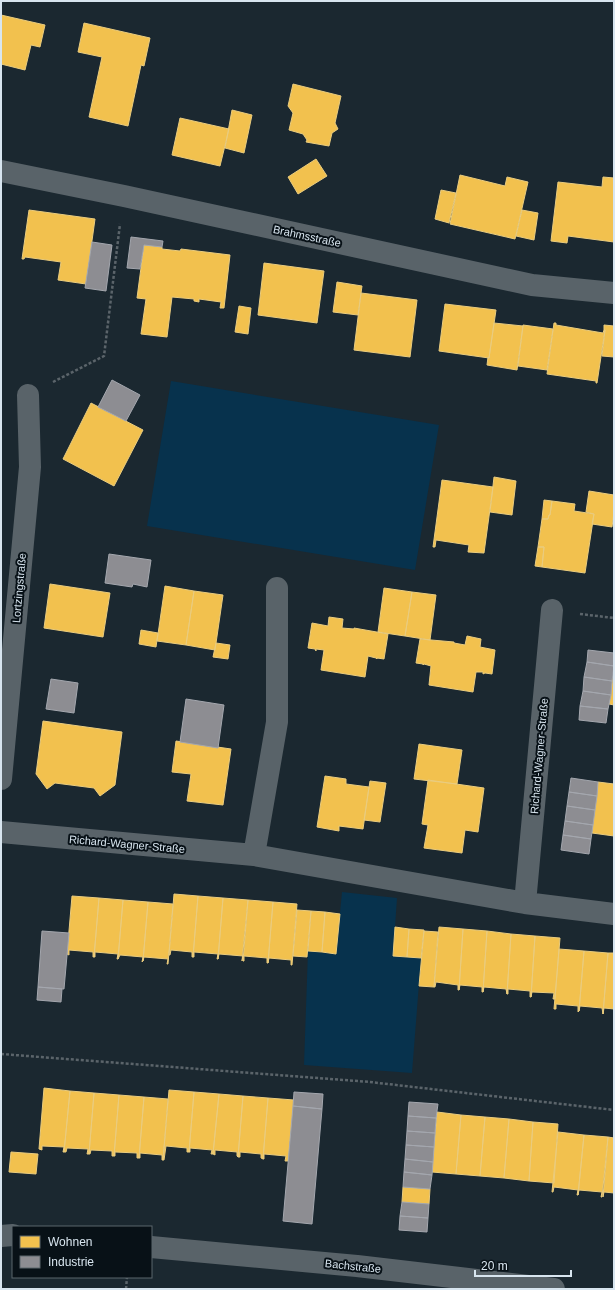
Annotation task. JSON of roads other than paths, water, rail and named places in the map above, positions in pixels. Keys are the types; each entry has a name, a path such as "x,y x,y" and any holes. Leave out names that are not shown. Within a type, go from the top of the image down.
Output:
{"street":[{"name":"Brahmsstraße","path":"1,171 124,196 532,285 614,293"},
{"name":"Lortzingstraße","path":"1,780 30,467 28,395"},
{"path":"254,855 277,722 277,588"},
{"name":"Richard-Wagner-Straße","path":"526,903 552,610"},
{"name":"Richard-Wagner-Straße","path":"1,832 254,855 526,903 614,914"},
{"path":"1,1236 12,1235"},
{"name":"Bachstraße","path":"152,1247 364,1267 554,1289"}]}
